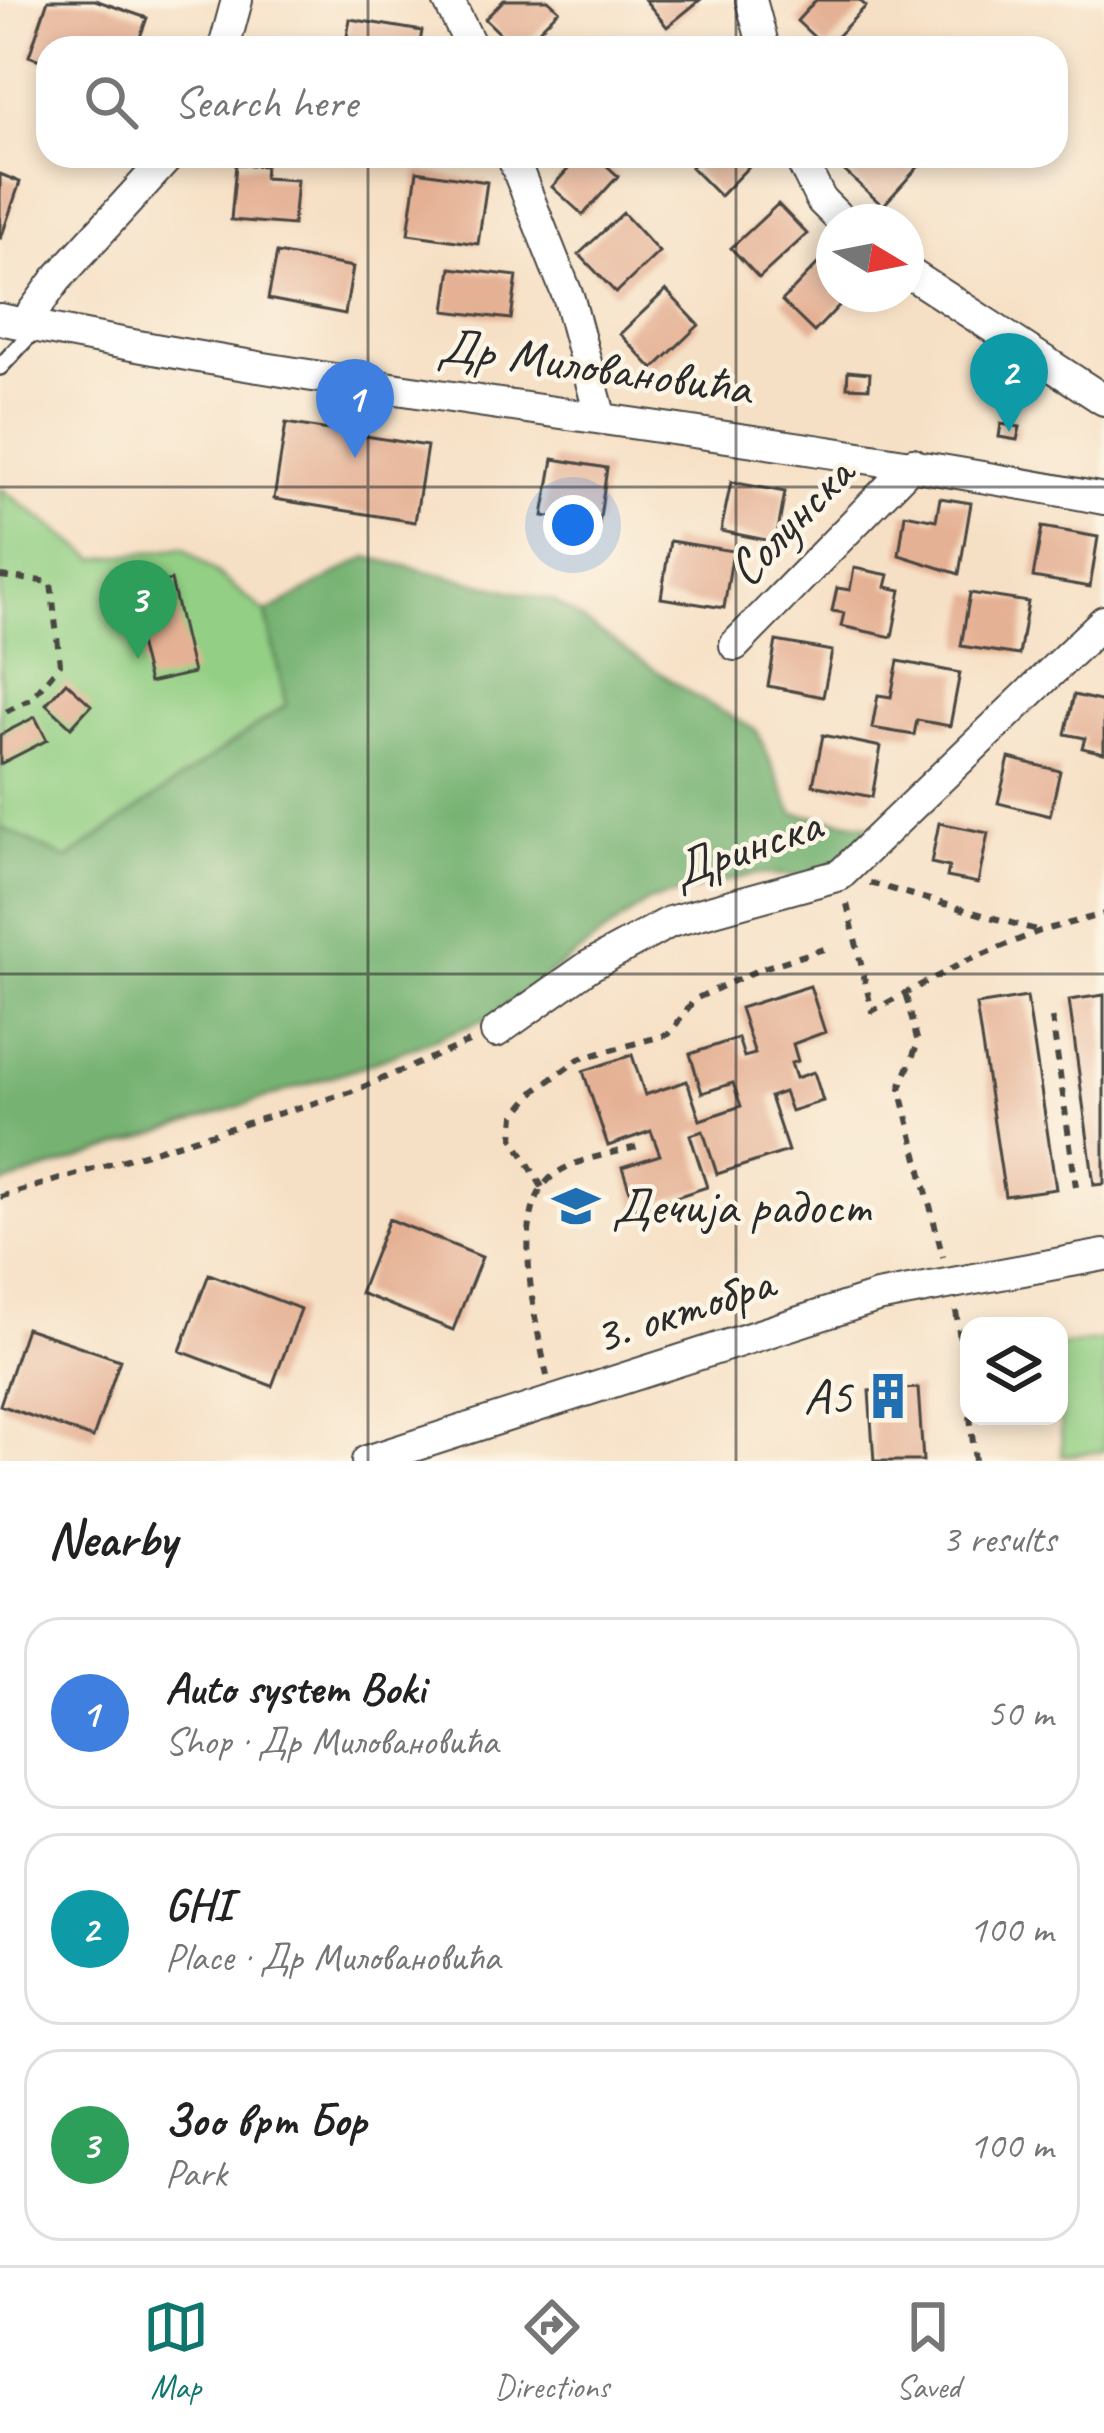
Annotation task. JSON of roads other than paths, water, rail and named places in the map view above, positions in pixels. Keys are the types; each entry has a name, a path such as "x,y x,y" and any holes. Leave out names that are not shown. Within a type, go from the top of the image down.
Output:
{"street":[{"path":"227,36 237,0"},
{"path":"448,0 466,36"},
{"path":"752,0 761,36"},
{"path":"20,323 158,168"},
{"path":"517,168 569,299 600,415"},
{"path":"805,168 824,204"},
{"path":"924,283 1104,400"},
{"name":"Др Миловановића","path":"20,323 913,463 1104,500"},
{"name":"Солунска","path":"735,645 913,463"},
{"name":"Дринска","path":"496,1032 590,966 670,922 840,874 1104,620"},
{"name":"3. октобра","path":"367,1461 810,1318 949,1280 1104,1255"}],"lane":[{"path":"0,367 20,323"}],"place":[{"name":"GHI","path":"1009,432"},
{"name":"Auto system Boki","path":"355,458"},
{"name":"Зоо врт Бор","path":"138,659"},
{"name":"Дечија радост","path":"576,1206"},
{"name":"A5","path":"888,1396"}]}
